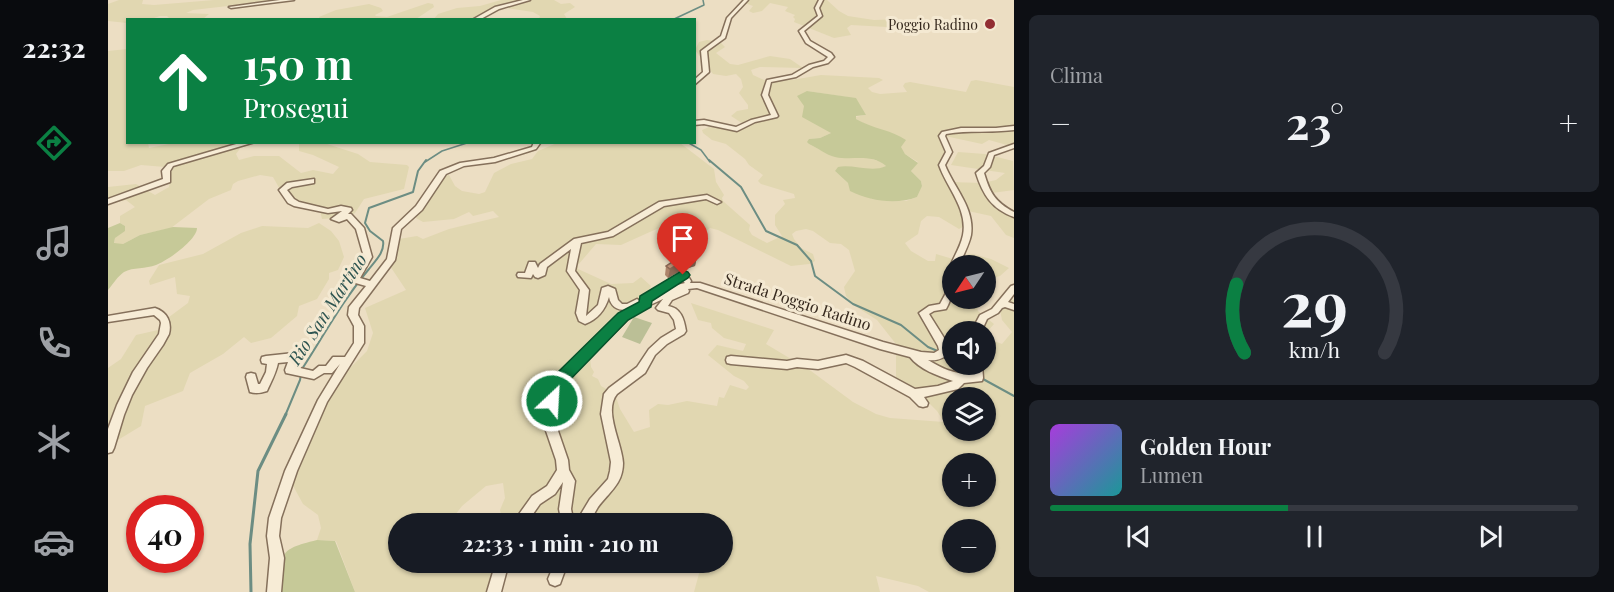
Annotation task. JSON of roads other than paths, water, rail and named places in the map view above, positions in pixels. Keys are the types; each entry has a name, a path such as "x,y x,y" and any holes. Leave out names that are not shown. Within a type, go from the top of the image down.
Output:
{"street":[{"path":"231,7 292,0"},
{"path":"478,18 507,5 528,0"},
{"path":"696,80 706,72 704,51 724,35 729,18 746,0"},
{"path":"696,123 704,122 737,129 753,121 775,116 765,95 769,81 794,76 811,66 826,62 831,57 830,54 808,42 801,31 820,16 817,8 821,0"},
{"path":"959,255 967,235 966,209 942,165 949,152 942,135 952,131 991,132 1014,128"},
{"path":"108,202 167,180 166,171 170,165 245,144"},
{"path":"363,283 391,260 397,228 418,208 443,173 462,164 495,160 534,148 537,144"},
{"path":"1014,146 992,154 987,168 980,173 986,194 1002,209 1014,215"},
{"path":"274,592 277,558 273,537 275,518 282,495 323,400 359,343 359,326 353,315 368,257 364,239 354,222 348,216 335,221 348,210 341,208 328,210 297,204 291,201 283,190 290,185 311,181"},
{"path":"521,275 528,276 532,264 538,275 542,273 543,266 577,241 610,234 662,204 707,197 717,202"},
{"path":"577,241 571,272 585,290 581,313 585,321 600,310 605,299 605,290 608,289 612,291 614,301 620,307 629,307 683,284 685,291 669,298 661,308 672,310 679,319 681,331 664,341 652,352 641,369 608,397 606,414 617,462 616,471 613,482 599,496 588,513"},
{"name":"Strada Poggio Radino","path":"683,284 702,286 797,319 921,356 942,354 943,344 928,325 924,313 932,308 942,307"},
{"path":"981,321 983,317 999,306 1014,288"},
{"path":"566,513 569,482 563,471 562,460 550,425 551,405 558,382 623,317 645,301"},
{"path":"999,306 1005,304 1014,307"},
{"path":"108,319 155,310 163,315 166,323 164,335 143,364 118,411 108,448"},
{"path":"902,351 931,368 960,380"},
{"path":"250,377 254,389 263,388 271,372 270,360 294,357 290,370 314,375 323,369 327,370 337,360 346,362 350,359"},
{"path":"731,360 818,365 846,359 914,394 923,404"},
{"path":"914,394 954,386 960,380 973,375"},
{"path":"526,513 532,504 551,490 563,471"},
{"path":"494,592 500,573"},
{"path":"555,579 557,573"}],"waterway":[{"name":"Rio San Martino","path":"676,18 704,5 703,0"},
{"name":"Rio San Martino","path":"425,162 442,151 464,144"},
{"path":"690,144 701,150 710,162"},
{"name":"Rio San Martino","path":"285,416 300,380 302,369 342,305 381,253 383,241 370,231 365,223 369,208 413,192 418,171 426,160"},
{"path":"709,160 741,187 766,231 797,245 811,261 815,276 853,304 901,325 928,347 940,352"},
{"path":"983,379 1014,396"},
{"name":"Rio San Martino","path":"251,592 250,544 258,471 286,414"}],"place":[{"name":"Poggio Radino","path":"990,24"}]}
